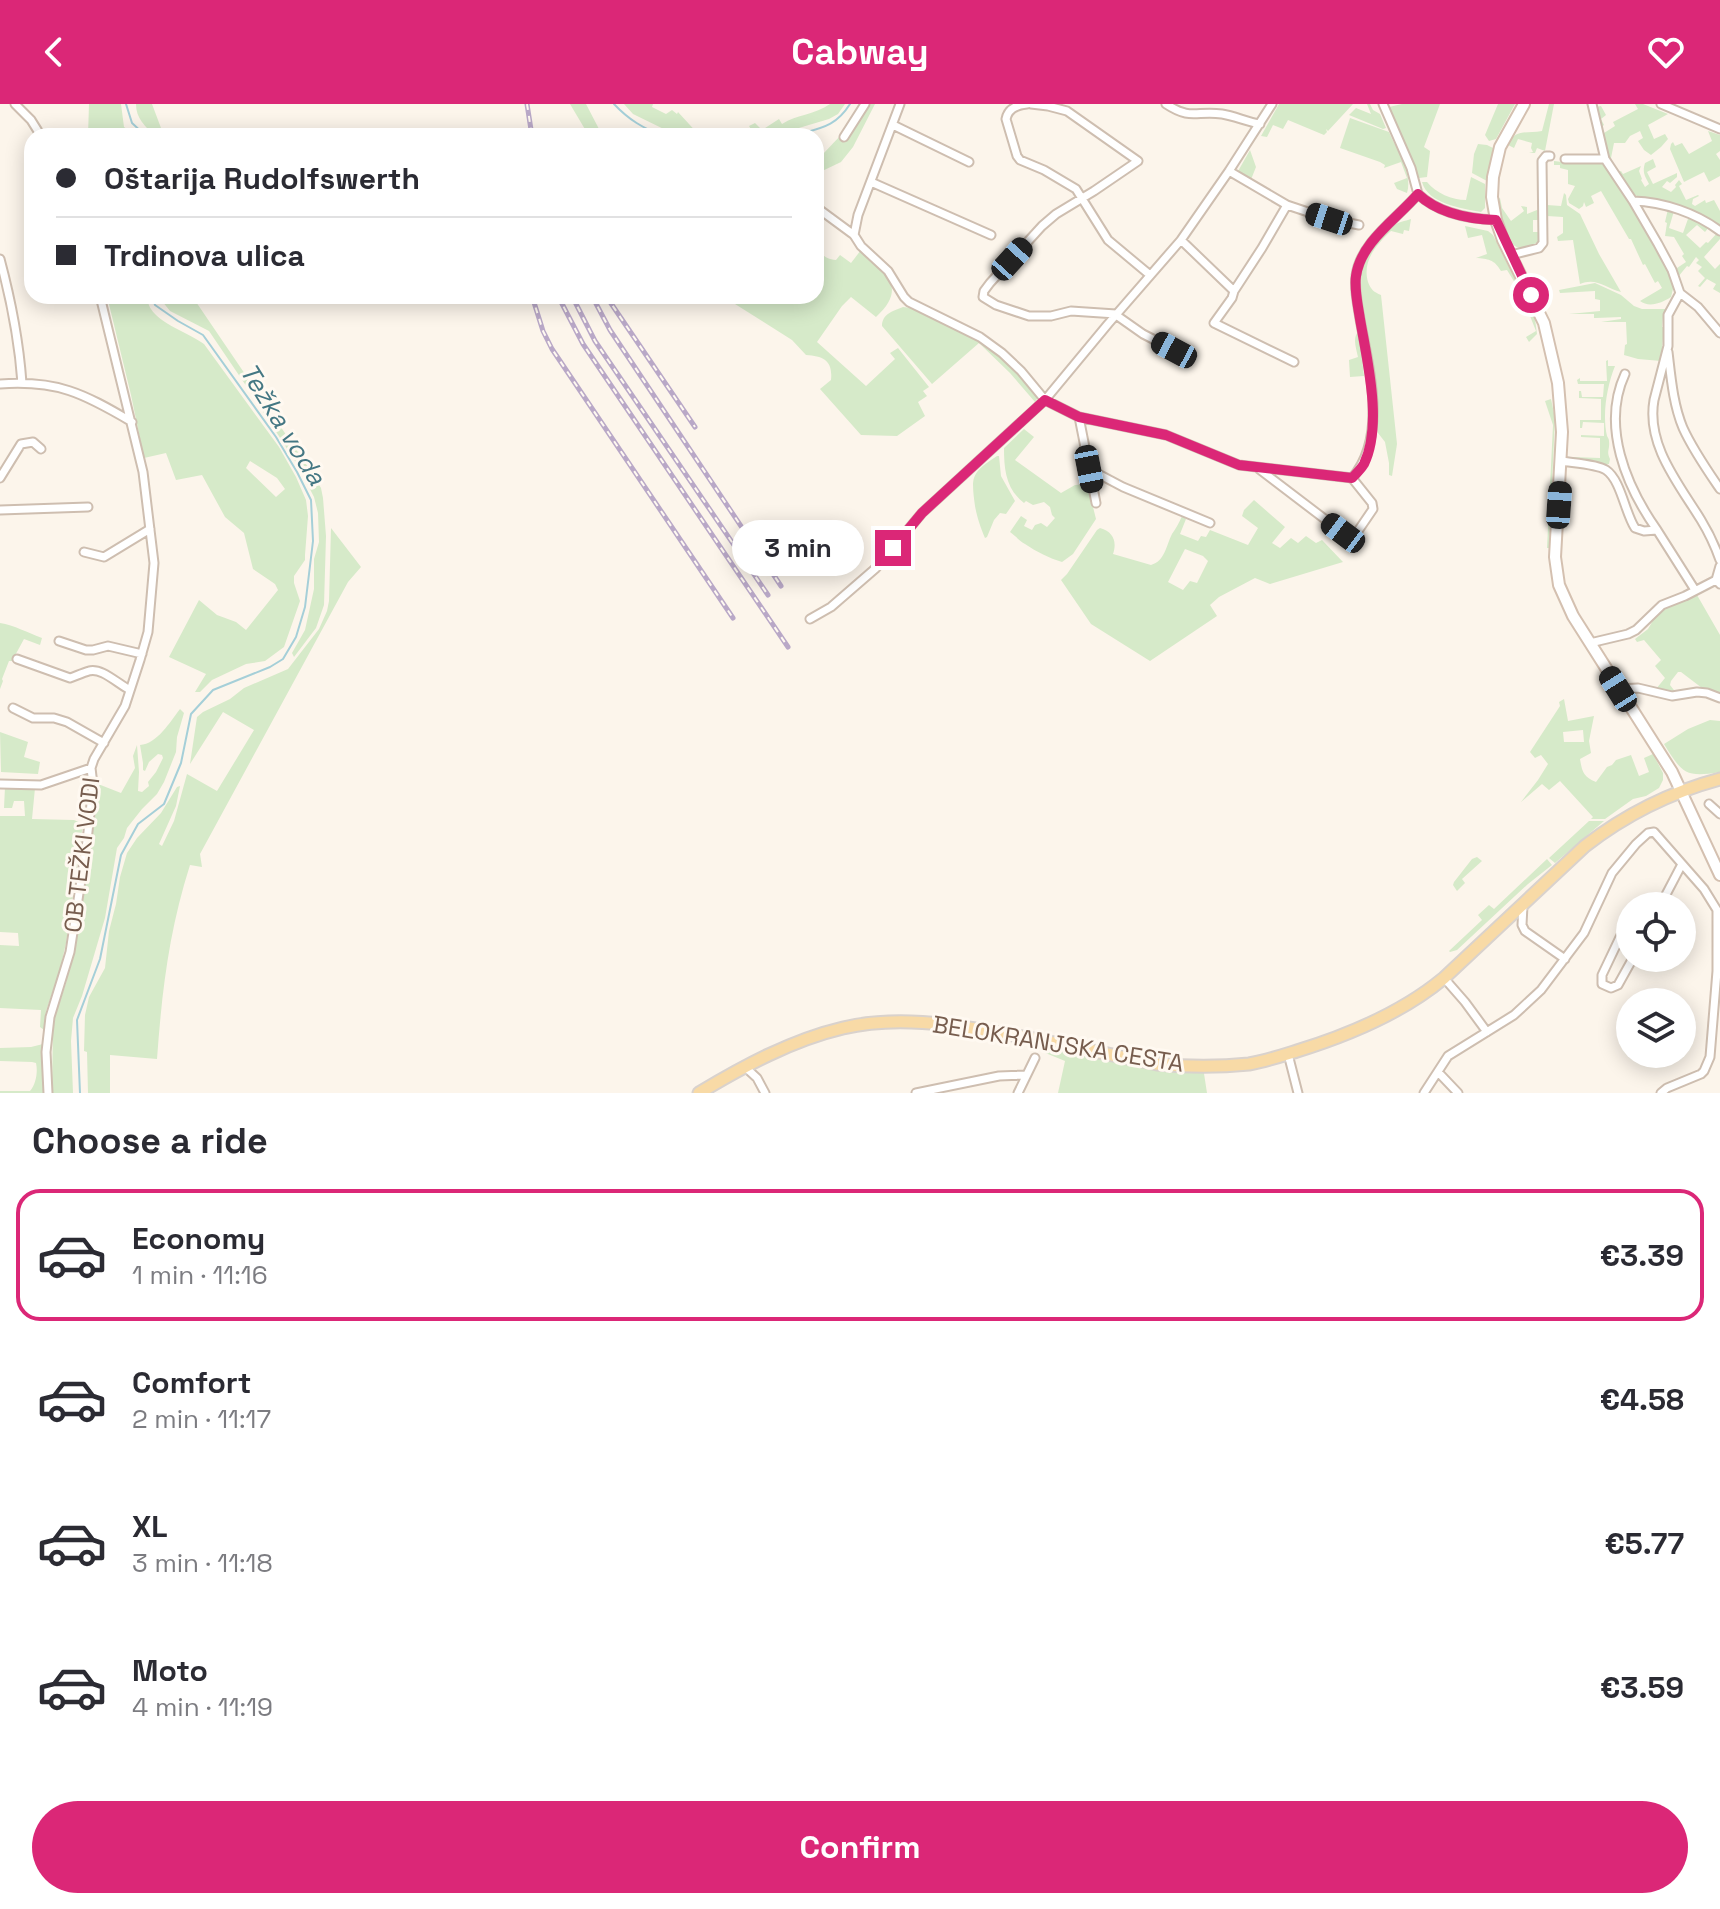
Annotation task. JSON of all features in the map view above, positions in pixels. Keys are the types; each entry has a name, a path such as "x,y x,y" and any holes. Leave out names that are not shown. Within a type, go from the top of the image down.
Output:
{"main road":[{"path":"1524,104 1498,153 1492,187 1496,220 1539,312 1551,348 1561,402 1555,557 1561,593 1618,689 1656,744 1720,875"},
{"name":"BELOKRANJSKA CESTA","path":"699,1093 803,1040 876,1022 902,1021 975,1029 1166,1065 1234,1065 1288,1054 1379,1020 1429,990 1585,846 1607,830 1648,806 1720,779"}],"street":[{"path":"15,104 36,128"},
{"path":"844,137 865,104"},
{"path":"854,235 858,215 900,104"},
{"path":"1150,275 1108,240 1082,198 1076,189 1017,156 1006,119 1009,111 1029,104 1067,111 1138,161 1082,198 1056,214 1042,226 990,283 983,297 996,305 1029,316 1051,316 1071,311 1116,314 1143,334 1182,354"},
{"path":"1166,104 1190,115 1220,114 1260,124"},
{"path":"810,619 831,607 876,568 922,513 1045,400 1181,240 1272,104"},
{"path":"1383,104 1411,168 1418,194 1430,203 1465,217 1496,220"},
{"path":"1592,104 1605,159 1672,270 1680,293 1698,307 1720,333"},
{"path":"1661,104 1720,129"},
{"path":"893,125 969,162"},
{"path":"1511,255 1539,248 1543,243 1542,161 1550,156"},
{"path":"1565,159 1605,159"},
{"path":"1229,171 1287,205 1359,225"},
{"path":"871,182 991,235"},
{"path":"1352,478 1363,466 1370,444 1373,405 1356,275 1365,252 1379,233 1418,194"},
{"path":"1633,201 1664,205 1707,221 1720,231"},
{"path":"1287,205 1214,323 1294,362"},
{"path":"824,213 854,235 861,246 888,271 909,302 980,337 1011,362 1045,400 1079,417 1166,435 1239,465 1257,467 1352,478 1372,503 1373,509 1358,531 1352,535 1343,533 1257,467"},
{"path":"1181,240 1234,291"},
{"path":"0,259 11,302 22,383"},
{"path":"1680,293 1668,315 1673,392 1683,427 1720,489"},
{"name":"OB TEŽKI VODI","path":"48,1093 46,1052 50,1017 70,952 92,799 91,768 125,706 142,654 148,632 154,563 143,472 102,304"},
{"path":"1668,346 1652,409 1655,435 1674,479 1701,520 1720,560"},
{"path":"1625,374 1616,406 1619,454 1638,501 1695,590"},
{"path":"0,384 47,384 81,394 132,422"},
{"path":"1079,417 1096,503"},
{"path":"0,478 21,444 29,441 41,449"},
{"path":"1561,461 1604,469 1614,480 1635,528 1657,530"},
{"path":"1089,469 1123,487 1210,523"},
{"path":"0,510 88,507"},
{"path":"84,552 104,557 150,529"},
{"path":"1590,643 1628,634 1662,605 1718,582 1720,566"},
{"path":"59,641 86,650 108,646 142,654"},
{"path":"17,659 70,678 92,669 103,672 130,690"},
{"path":"1618,689 1638,688 1672,696 1697,692 1720,698"},
{"name":"OB TEŽKI VODI","path":"13,708 33,718 54,718 67,722 104,743"},
{"path":"0,784 41,785 91,768"},
{"path":"1709,804 1720,814"},
{"path":"1424,1093 1448,1056 1514,1015 1541,990 1584,933 1612,873 1636,844 1648,833 1654,832 1704,889 1717,910 1717,971 1710,1057 1701,1074 1661,1093"},
{"path":"1667,892 1682,864"},
{"path":"1523,905 1522,925 1525,931 1565,959"},
{"path":"1616,946 1602,975 1602,984 1611,988 1618,985 1625,972"},
{"path":"1444,978 1487,1032"},
{"path":"1288,1054 1298,1093"},
{"path":"1018,1093 1035,1058"},
{"path":"745,1067 757,1078 765,1093"},
{"path":"1438,1072 1458,1093"},
{"path":"922,1092 999,1076 1025,1075"}],"green space":[{"path":"89,104 121,104 125,128 88,128"},
{"path":"136,104 152,104 161,128 147,128"},
{"path":"570,104 586,104 598,128 584,128"},
{"path":"624,104 653,104 652,107 666,114 672,110 678,112 693,128 662,128 633,114"},
{"path":"830,104 845,104 838,114 829,119 799,128 765,128 779,119 782,124"},
{"path":"865,104 875,104 853,147 841,162 824,170 824,153 858,117"},
{"path":"1279,104 1353,104 1328,131 1326,129 1324,135 1288,120 1283,129 1273,125 1267,137 1261,136"},
{"path":"1367,104 1380,114 1386,128 1349,115 1356,108 1371,114"},
{"path":"1440,104 1424,147 1430,151 1427,177 1419,178 1389,107"},
{"path":"1498,104 1515,104 1496,139 1489,141 1485,135"},
{"path":"1549,104 1554,104 1545,151 1537,148 1535,153 1529,153 1533,152 1532,143 1518,139 1514,148 1508,145 1518,134 1542,131"},
{"path":"1635,104 1668,114 1648,125 1654,139 1665,134 1668,139 1651,155 1638,141 1643,138 1640,131 1625,143 1614,143 1611,158 1614,169 1606,154 1596,107 1601,106 1606,115 1601,119 1604,133 1615,126 1613,122 1638,109"},
{"path":"1350,118 1389,132 1406,170 1408,178 1407,193 1397,189 1394,183 1407,178 1401,162 1384,168 1385,165 1380,162 1340,148"},
{"path":"1708,131 1720,135 1720,151 1716,154 1720,160 1720,176 1709,182 1704,172 1684,182 1670,149 1671,144 1682,143 1689,154 1712,141"},
{"path":"1478,144 1493,148 1487,181 1472,173"},
{"path":"1250,150 1256,167 1250,182 1237,173"},
{"path":"1653,159 1656,167 1647,172 1653,184 1677,173 1677,177 1662,187 1671,192 1679,180 1686,200 1699,196 1693,199 1695,206 1705,200 1706,203 1714,200 1720,211 1720,228 1632,194 1615,172 1621,171 1623,174 1641,166 1639,171 1645,187 1649,184 1644,172 1645,163"},
{"path":"1554,161 1604,165 1631,204 1667,267 1674,285 1671,297 1656,304 1640,301 1662,288 1658,281 1655,283 1643,265 1601,191 1591,196 1594,203 1586,207 1584,202 1579,209 1569,203 1575,186 1568,184 1568,170 1554,165"},
{"path":"1471,177 1485,184 1485,208 1481,212 1438,200 1425,189 1422,182 1427,182 1445,195 1466,200"},
{"path":"1564,193 1567,205 1580,214 1621,292 1596,282 1580,284 1573,240 1558,241 1557,237 1563,233 1563,217 1547,216 1547,205 1561,206"},
{"path":"1500,198 1502,208 1511,221 1524,211 1521,206 1527,207 1527,214 1537,210 1540,213 1540,220 1533,220 1533,232 1539,232 1539,241 1520,248 1513,244 1501,219"},
{"path":"1668,209 1674,211 1669,228 1683,233 1689,216 1709,227 1705,232 1697,225 1686,235 1700,248 1718,232 1720,235 1704,257 1715,269 1720,264 1720,293 1713,289 1716,284 1707,279 1698,286 1705,278 1698,271 1702,267 1696,263 1699,260 1696,257 1678,277 1677,268 1686,262 1674,237 1665,236"},
{"path":"1411,219 1409,231 1404,230 1403,234 1391,231 1380,242 1367,267 1369,285 1381,295 1397,444 1392,476 1389,475 1385,442 1378,433 1376,380 1372,373 1361,283 1366,259 1378,241 1395,225"},
{"path":"1465,226 1493,235 1535,319 1537,334 1529,342 1526,337 1536,331 1520,291 1507,270 1501,271 1490,260 1476,258 1487,254 1482,235 1468,238"},
{"path":"861,250 890,280 891,297 876,317 851,297 817,342 866,386 895,359 890,353 898,348 929,387 923,391 927,396 918,402 925,416 897,436 861,435 820,389 831,380 829,364 818,357 806,355 792,340 735,304 824,304 824,255 836,260 840,255 851,263"},
{"path":"1595,283 1642,309 1665,309 1661,361 1624,355 1626,322 1601,322 1621,317 1594,318 1594,314 1569,314 1600,311 1600,300 1595,299 1595,291 1560,293 1559,290"},
{"path":"109,304 149,304 161,319 204,344 279,447 306,500 305,560 294,576 300,601 284,647 265,661 246,664 212,680 200,692 195,692 206,674 169,657 199,600 217,615 236,622 246,630 278,590 275,584 253,569 244,533 225,517 202,475 176,480 166,453 144,458","holes":["250,461 277,478 285,489 276,497 246,468"]},
{"path":"164,304 197,304 321,488 326,536 324,605 316,628 294,657 292,653 305,630 314,589 314,559 319,542 314,497 297,464 209,331 170,311"},
{"path":"903,307 971,334 979,331 1011,356 1042,391 1035,402 979,343 932,384 882,326 886,316"},
{"path":"1359,331 1364,376 1350,377 1349,360 1358,357 1355,339"},
{"path":"1608,360 1608,366 1615,366 1605,409 1610,459 1609,464 1600,466 1573,457 1600,458 1600,438 1581,435 1604,436 1604,423 1583,422 1580,428 1580,420 1601,420 1601,399 1579,398 1579,391 1582,397 1603,397 1604,384 1578,384 1577,380 1607,381"},
{"path":"1551,399 1555,418 1547,548 1553,425 1545,401"},
{"path":"1024,429 1034,437 1015,460 1061,493 1075,485 1087,484 1088,487 1096,519 1073,554 1062,562 1034,550 1010,532 1021,516 1027,520 1024,526 1032,530 1041,523 1047,527 1055,518 1044,502 1033,505 1018,498 1007,478 1004,448"},
{"path":"997,456 1001,476 1015,501 1006,514 1000,513 994,520 985,538 976,510 973,481 978,471"},
{"path":"1254,500 1285,527 1272,543 1280,548 1291,538 1298,543 1306,536 1316,543 1322,540 1343,562 1270,584 1255,578 1219,597 1210,605 1217,616 1150,661 1091,624 1061,580 1100,528 1113,538 1113,554 1151,565 1162,557 1182,516 1186,519 1180,534 1198,541 1201,536 1206,537 1210,530 1248,545 1258,528 1242,516","holes":["1185,549 1208,561 1197,583 1190,581 1183,590 1168,582"]},
{"path":"331,528 361,567 348,582 200,854 202,867 190,865 168,961 157,1059 110,1055 110,1093 88,1093 85,1015 89,997 105,968 109,931 127,853 180,786 176,806 159,844 162,846 174,821 187,774 217,791 254,730 223,712 190,764 197,717 244,688 288,669 319,629 329,601"},
{"path":"1697,595 1720,635 1720,694 1702,688 1681,672 1670,685 1677,694 1656,689 1665,678 1655,666 1661,660 1644,640 1637,642 1635,639 1648,629 1658,612"},
{"path":"0,623 42,638 40,645 24,639 12,661 9,661 0,689"},
{"path":"1564,699 1568,721 1594,716 1589,741 1591,753 1580,759 1588,778 1596,782 1616,760 1631,755 1639,776 1649,772 1644,758 1653,754 1663,773 1659,788 1633,799 1605,819 1591,819 1593,817 1560,781 1549,790 1542,784 1521,802 1548,764 1541,755 1535,758 1530,752 1560,706 1559,702","holes":["1583,730 1584,742 1564,742 1563,732"]},
{"path":"180,709 184,713 176,752 164,782 127,828 117,848 105,918 73,1018 73,1093 52,1093 53,1023 76,937 98,784 121,793 135,768 133,756 137,745 138,791 142,792 149,786 148,782 163,758 158,754 143,770 140,745 157,737"},
{"path":"1710,720 1720,721 1720,772 1699,774 1686,771 1664,744"},
{"path":"0,732 28,742 24,757 40,762 38,774 1,772"},
{"path":"5,787 35,788 32,819 74,820 83,824 66,943 46,1011 44,1030 40,1027 41,1010 0,1008 0,945 19,946 18,933 0,932 0,816 25,816 24,801 14,801 12,808 4,808"},
{"path":"1589,821 1604,821 1555,863 1549,858"},
{"path":"1477,857 1482,861 1462,879 1465,883 1457,891 1454,882"},
{"path":"1547,859 1552,865 1457,950 1449,951 1482,920 1478,915 1489,905 1494,909"},
{"path":"43,1044 44,1093 0,1093 30,1091 37,1070 36,1063 32,1062 0,1061 0,1048"},
{"path":"1043,1044 1203,1067 1207,1093 1058,1093 1065,1061 1043,1052"}],"waterway":[{"name":"Težka voda","path":"126,104 132,123 137,128"},
{"name":"Težka voda","path":"614,104 646,128"},
{"name":"Težka voda","path":"821,128 832,123 850,104"},
{"name":"Težka voda","path":"80,1093 77,1020 100,959 121,855 138,824 164,804 181,763 191,714 213,690 283,659 296,637 305,607 313,541 311,500 276,437 203,335 155,304"}],"railway":[{"path":"527,104 531,128"},
{"path":"535,304 552,349 733,618"},
{"path":"562,304 583,344 788,647"},
{"path":"576,304 595,341 768,595"},
{"path":"596,304 610,330 781,586"},
{"path":"611,304 695,427"}],"route":[{"path":"893,548 922,513 1045,400 1079,417 1166,435 1239,465 1352,478 1363,466 1370,444 1373,405 1356,275 1365,252 1379,233 1418,194 1430,203 1465,217 1496,220 1531,295"}]}
